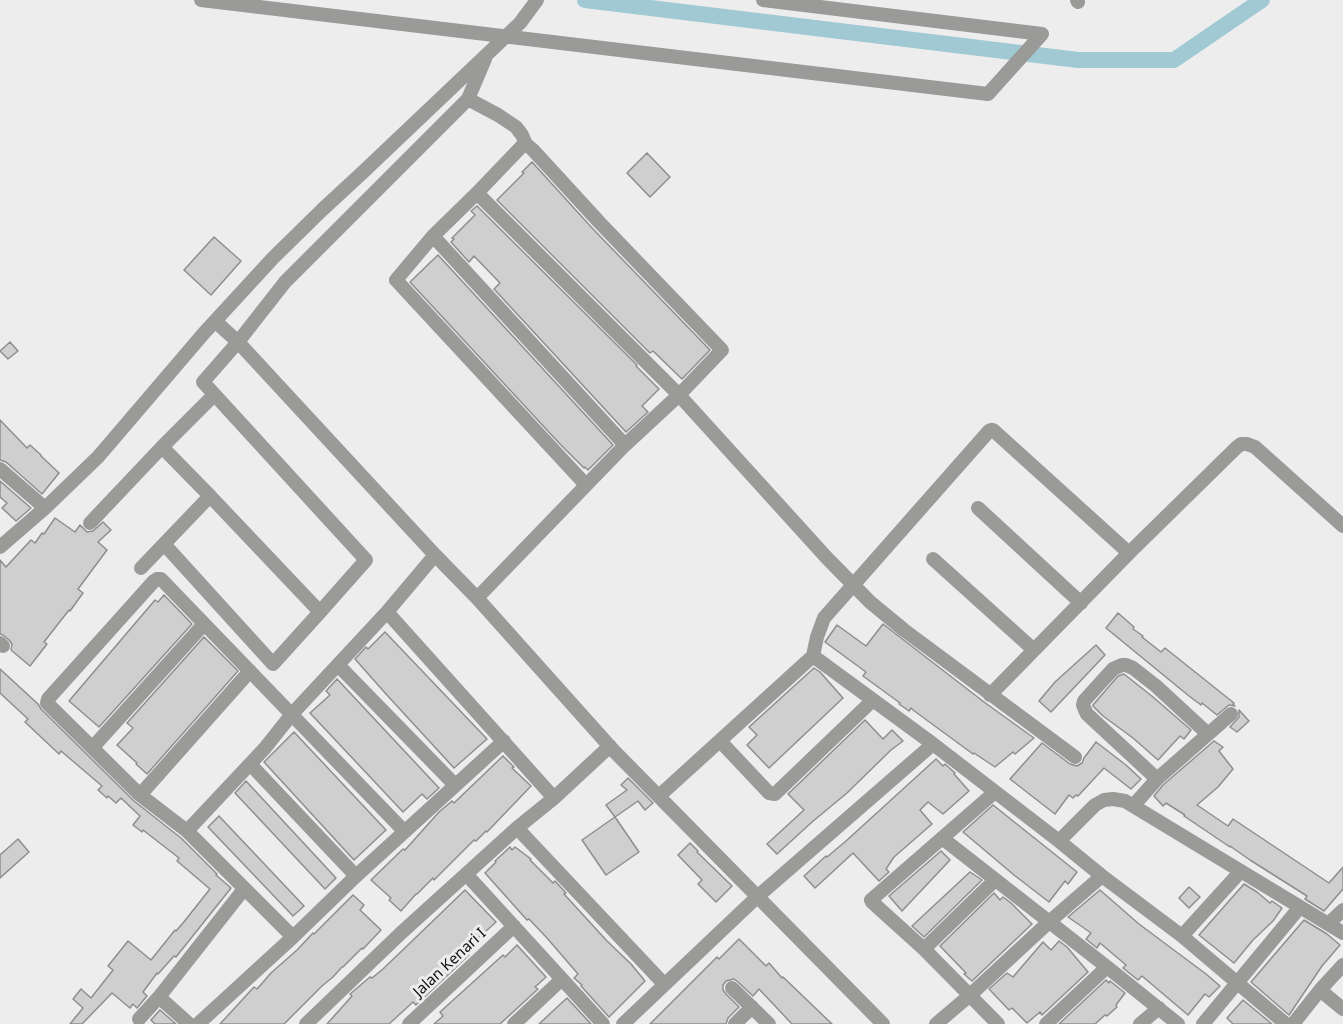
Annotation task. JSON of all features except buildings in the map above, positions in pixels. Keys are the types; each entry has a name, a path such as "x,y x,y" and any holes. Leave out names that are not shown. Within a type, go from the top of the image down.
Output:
{"street":[{"path":"201,0 988,94 1042,34 763,0"},
{"path":"0,547 98,457 215,321 273,258 506,36 537,0"},
{"path":"164,544 273,664 366,560 204,382 285,282 468,99 487,54"},
{"path":"468,99 516,127 526,144 722,350 679,395 625,445 477,598"},
{"path":"526,144 433,236 396,280 586,485"},
{"path":"477,193 679,395 870,603 1075,757"},
{"path":"433,236 625,445"},
{"path":"215,321 238,342 477,598 610,746 883,1024"},
{"path":"90,523 214,395"},
{"path":"659,796 813,656 824,618 991,430 1129,553"},
{"path":"990,695 1129,553 1241,444 1255,447 1343,526"},
{"path":"162,447 320,612"},
{"path":"0,469 45,508"},
{"path":"141,568 210,496"},
{"path":"978,508 1081,603"},
{"path":"187,831 266,748 292,714 387,612 435,555"},
{"path":"933,559 1034,650"},
{"path":"293,937 187,831 140,795 47,701 154,581 161,579 404,831"},
{"path":"387,612 554,798"},
{"path":"93,747 204,624"},
{"path":"813,656 933,744 1182,936 1286,1024"},
{"path":"338,665 455,785"},
{"path":"1157,780 1087,714 1083,705 1113,669 1122,665 1133,668 1208,734"},
{"path":"140,795 250,671"},
{"path":"720,741 769,794 776,794 873,700"},
{"path":"1133,806 1157,780 1231,714"},
{"path":"198,1024 404,831 504,741"},
{"path":"622,1024 757,897 933,744"},
{"path":"306,1024 400,933 610,746"},
{"path":"250,764 356,876"},
{"path":"995,792 871,900 924,949 998,1024"},
{"path":"1059,841 1095,805 1104,800 1125,801 1343,933"},
{"path":"517,828 664,984"},
{"path":"942,838 1178,1024"},
{"path":"1182,936 1240,871"},
{"path":"466,874 603,1024"},
{"path":"936,1024 1102,876"},
{"path":"924,949 995,880"},
{"path":"140,1019 244,889"},
{"path":"1203,1024 1300,907"},
{"path":"1328,924 1343,910"},
{"name":"Jalan Kenari I","path":"410,1024 514,926"},
{"path":"1293,1024 1343,965"},
{"path":"1046,1024 1107,967"},
{"path":"514,1024 562,979"},
{"path":"732,988 769,1024"},
{"path":"1320,990 1343,1009"},
{"path":"159,997 189,1024"},
{"path":"735,1024 752,1007"},
{"path":"1140,1024 1159,1008"}],"waterway":[{"path":"585,0 1078,60 1174,60 1262,0"}]}
